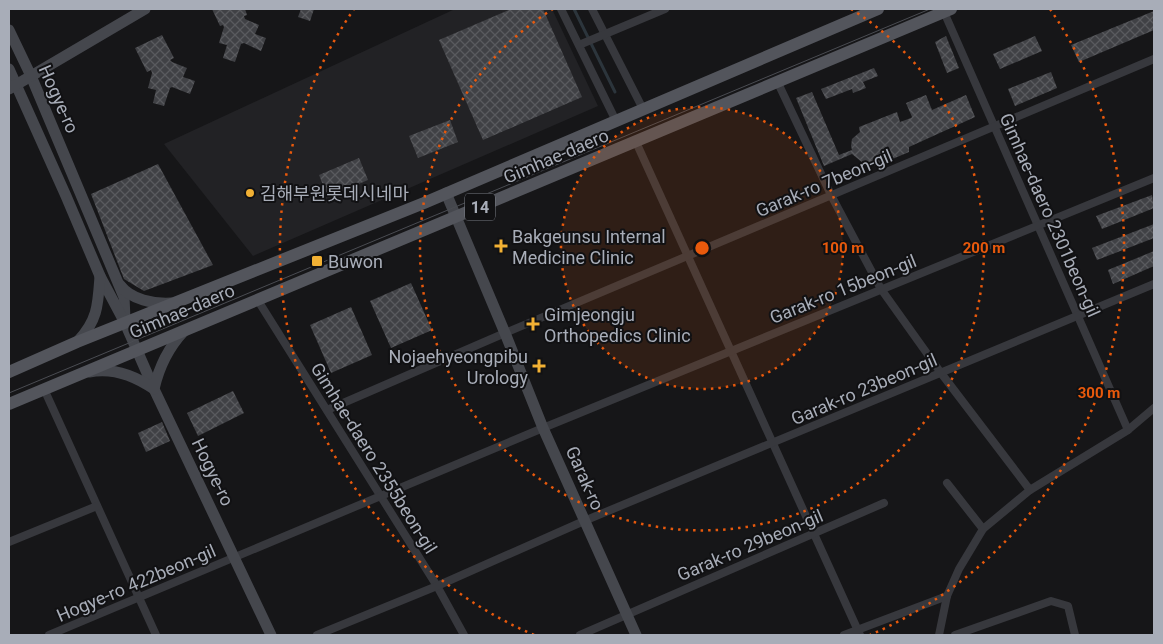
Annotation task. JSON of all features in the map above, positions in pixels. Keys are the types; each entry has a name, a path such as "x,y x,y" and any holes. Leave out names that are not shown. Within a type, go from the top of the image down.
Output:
{"main road":[{"path":"12,87 145,9"},
{"name":"Gimhae-daero","path":"9,372 77,342 446,193 616,121 861,12 878,9"},
{"name":"Gimhae-daero","path":"9,404 778,83 948,10"},
{"name":"Hogye-ro","path":"9,30 31,76 124,297 125,323"},
{"name":"Hogye-ro","path":"9,69 12,87 66,196 100,276 125,323 154,390 271,635"},
{"name":"Garak-ro","path":"446,193 543,428 636,635"},
{"path":"77,342 87,332 94,320 98,306 100,276"},
{"path":"115,276 121,287 146,301 161,304 175,303"},
{"path":"78,374 110,371 126,374 141,380 154,390 162,363 172,345 185,329"}],"street":[{"path":"561,9 582,44 616,121"},
{"path":"592,9 642,109"},
{"path":"582,44 665,9"},
{"name":"Gimhae-daero 2301beon-gil","path":"948,10 995,127 1128,430"},
{"name":"Garak-ro 7beon-gil","path":"505,333 1154,59"},
{"path":"778,83 832,196 881,289 940,373 1030,490"},
{"path":"636,142 858,632"},
{"name":"Garak-ro 15beon-gil","path":"380,496 1154,178"},
{"name":"Garak-ro 23beon-gil","path":"317,635 436,586 584,521 1154,284"},
{"name":"Gimhae-daero 2355beon-gil","path":"257,299 436,586 464,635"},
{"path":"327,410 505,333"},
{"path":"44,389 156,635"},
{"path":"939,635 947,596 958,569 983,529 1030,490 1128,430 1154,408"},
{"path":"946,482 983,529"},
{"name":"Hogye-ro 422beon-gil","path":"49,635 380,496"},
{"name":"Garak-ro 29beon-gil","path":"580,635 884,503"},
{"path":"9,542 97,506"},
{"path":"844,635 858,632 947,596"},
{"path":"955,635 1051,601 1068,606 1075,635"}],"shaded area":[{"path":"455,9 552,9 598,106 253,256 164,144"}],"building":[{"path":"212,9 245,9 247,15 244,16 245,19 259,25 255,34 266,38 261,51 244,43 241,44 235,62 223,58 227,45 219,43 224,27 223,25 220,26"},
{"path":"301,9 314,9 310,21 298,17"},
{"path":"511,9 543,9 582,97 483,140 439,40"},
{"path":"1154,11 1154,30 1079,62 1071,45"},
{"path":"162,35 174,58 170,60 187,68 183,77 195,81 190,94 172,87 170,88 164,106 153,103 156,90 148,88 152,73 151,70 147,72 135,48"},
{"path":"946,36 959,68 947,73 935,42"},
{"path":"1035,36 1042,51 1000,69 993,54"},
{"path":"874,68 878,76 863,82 866,88 853,93 852,89 826,99 821,89"},
{"path":"1051,72 1057,88 1015,106 1008,89"},
{"path":"812,92 839,155 852,150 852,139 860,132 859,127 897,112 900,122 911,118 906,103 926,95 932,110 966,95 975,117 909,147 909,152 876,166 863,163 852,154 824,166 796,98"},
{"path":"450,120 458,142 418,158 409,136"},
{"path":"359,158 368,180 328,197 319,175"},
{"path":"158,164 213,265 144,291 124,279 91,194"},
{"path":"1152,195 1154,208 1102,229 1096,216"},
{"path":"1154,224 1154,238 1097,260 1092,248"},
{"path":"1154,251 1154,266 1113,284 1108,270"},
{"path":"411,283 432,330 391,348 370,301"},
{"path":"351,307 372,355 331,373 310,325"},
{"path":"233,391 244,413 198,436 187,413"},
{"path":"162,422 170,441 146,452 138,433"}],"waterway":[{"path":"574,9 615,92"}],"tram line":[{"path":"9,393 930,9"}],"place":[{"name":"김해부원롯데시네마","path":"250,193"},
{"name":"Bakgeunsu Internal Medicine Clinic","path":"501,246"},
{"name":"Buwon","path":"317,261"},
{"name":"Gimjeongju Orthopedics Clinic","path":"533,324"},
{"name":"Nojaehyeongpibu Urology","path":"539,366"}]}
